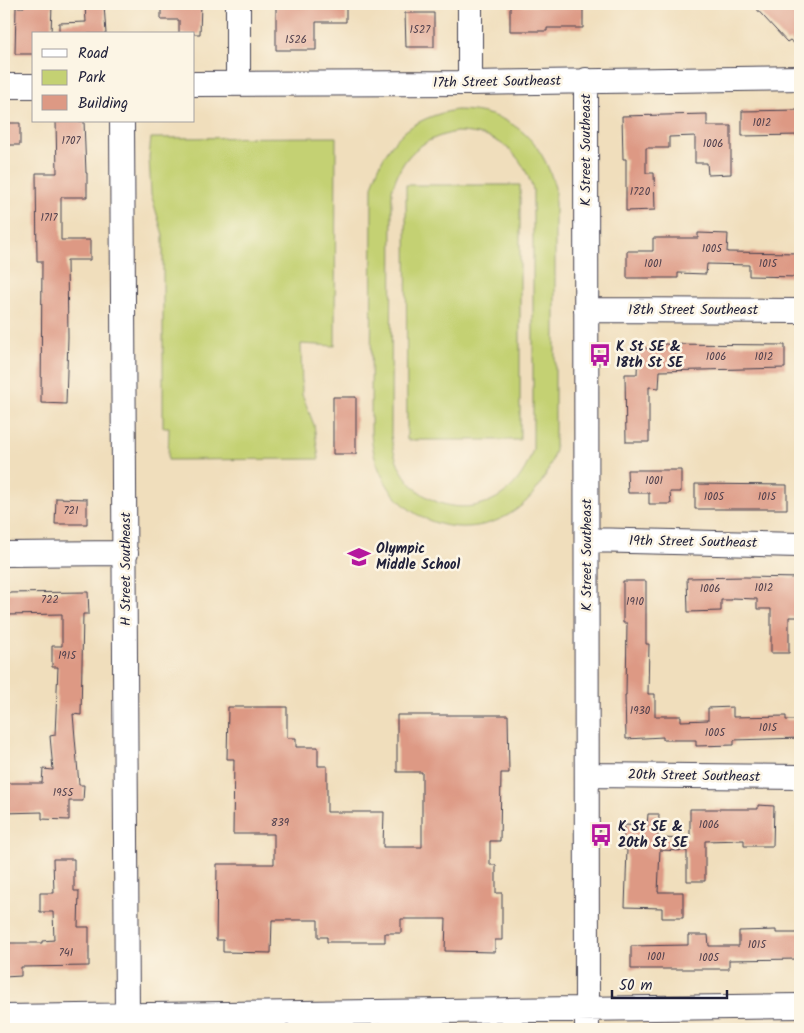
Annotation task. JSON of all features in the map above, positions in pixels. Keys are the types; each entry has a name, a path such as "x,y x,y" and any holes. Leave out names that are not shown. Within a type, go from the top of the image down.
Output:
{"street":[{"path":"238,4 238,84"},
{"path":"470,4 470,83"},
{"name":"17th Street Southeast","path":"195,84 470,83 800,78"},
{"name":"K Street Southeast","path":"586,80 587,1019"},
{"path":"4,86 32,86"},
{"name":"H Street Southeast","path":"122,122 126,553 127,1017"},
{"name":"18th Street Southeast","path":"586,310 800,311"},
{"name":"19th Street Southeast","path":"586,540 800,545"},
{"path":"4,554 126,553"},
{"name":"20th Street Southeast","path":"587,775 800,777"},
{"path":"4,1018 587,1019 800,1006"}],"green space":[{"path":"456,110 475,111 507,121 532,141 549,170 555,188 555,450 539,486 515,510 486,524 456,527 426,519 399,501 380,472 371,434 372,187 384,157 401,135 425,119","holes":["456,132 470,133 495,140 505,146 522,164 533,190 533,449 520,476 502,495 480,505 456,506 433,500 413,486 398,464 391,435 392,190 401,167 407,158 423,144"]},
{"path":"336,137 335,346 301,344 302,394 314,425 319,459 168,460 169,427 163,427 163,235 151,194 149,157 151,138"},
{"path":"406,185 520,185 520,440 407,440"}],"building":[{"path":"24,4 52,4 51,32 32,32 32,54 15,54 16,7 24,7"},
{"path":"85,4 104,4 106,32 59,32 59,23 86,22"},
{"path":"161,4 201,4 200,34 195,34 195,32 179,32 179,20 161,20"},
{"path":"276,4 346,4 346,22 316,22 316,50 276,50"},
{"path":"752,4 800,4 800,48 790,40 787,42"},
{"path":"510,6 583,6 583,28 547,28 547,31 510,31"},
{"path":"405,13 434,13 434,47 406,47"},
{"path":"800,110 800,135 742,136 742,111"},
{"path":"707,114 707,126 731,126 731,174 708,175 707,163 695,163 695,136 669,137 669,148 646,148 646,173 654,173 655,210 626,211 626,159 623,159 622,116"},
{"path":"56,122 84,122 87,197 61,197 61,240 90,240 90,260 67,260 68,337 66,404 41,403 42,261 37,261 36,173 57,173"},
{"path":"4,123 20,123 20,145 4,145"},
{"path":"698,233 728,234 727,252 800,253 800,277 749,276 749,265 707,264 706,274 678,273 678,278 627,278 627,251 653,251 653,238 698,238"},
{"path":"661,344 785,345 785,368 660,371 659,388 649,387 649,442 626,442 625,374 637,374 638,348 661,349"},
{"path":"333,397 356,397 356,454 333,454"},
{"path":"627,470 681,470 681,492 670,492 671,504 649,504 649,493 628,493"},
{"path":"695,484 787,485 787,509 695,509"},
{"path":"56,498 87,499 87,524 55,524"},
{"path":"687,578 800,578 800,617 789,617 789,653 771,653 771,609 757,609 757,599 732,598 732,600 721,600 721,611 688,612"},
{"path":"623,581 646,581 646,644 649,644 648,694 655,694 655,716 681,716 681,721 708,720 708,708 733,707 733,717 786,716 786,720 800,720 800,738 734,740 734,745 696,746 696,740 663,740 663,737 626,739 627,623 623,623"},
{"path":"88,592 89,614 83,614 81,715 73,714 79,785 84,785 83,801 69,801 69,820 42,819 42,812 4,813 4,783 42,783 43,769 53,770 50,736 55,735 58,667 52,667 52,646 62,646 62,614 5,615 5,593"},
{"path":"228,707 287,707 287,738 296,738 296,747 318,747 318,766 327,766 327,812 384,812 383,847 422,847 422,772 397,772 397,715 508,715 509,773 501,773 500,841 490,841 490,865 496,865 496,893 502,893 502,940 495,940 495,952 445,951 446,919 401,919 401,933 385,933 385,942 327,942 327,937 318,937 318,920 272,920 271,953 223,952 223,940 216,940 217,864 274,864 274,834 233,834 234,759 227,759"},
{"path":"758,805 774,806 773,846 744,846 744,840 705,841 705,881 687,881 687,851 660,850 658,892 683,892 683,918 662,918 662,908 625,907 627,849 623,849 624,825 647,826 648,814 659,814 658,838 690,839 690,809 758,809"},
{"path":"53,859 74,859 74,891 79,891 78,927 89,927 89,966 21,967 21,976 4,977 4,943 42,943 42,941 54,940 53,912 40,912 40,893 54,893"},
{"path":"776,930 776,933 800,933 800,959 729,960 729,969 631,969 631,946 688,945 688,935 708,935 709,946 739,946 739,931"}],"place":[{"name":"K St SE & 18th St SE","path":"600,355"},
{"name":"Olympic Middle School","path":"359,557"},
{"name":"K St SE & 20th St SE","path":"601,835"}]}
